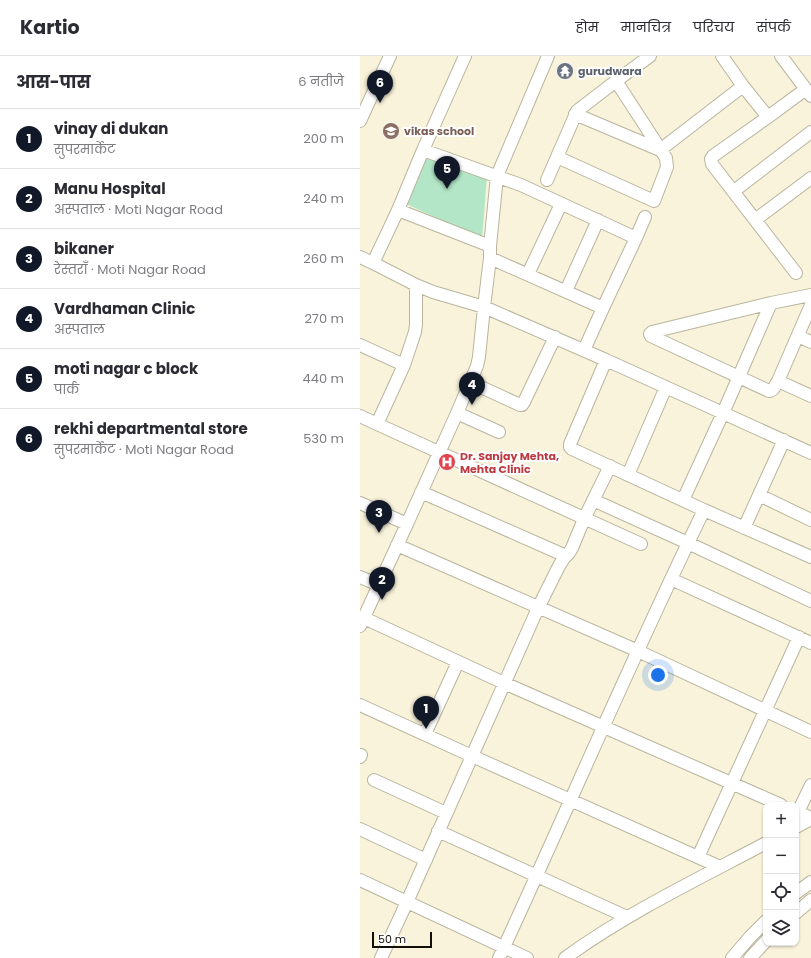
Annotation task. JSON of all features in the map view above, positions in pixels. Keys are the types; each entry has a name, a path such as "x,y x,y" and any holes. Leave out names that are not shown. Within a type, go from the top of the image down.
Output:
{"street":[{"path":"360,121 390,56"},
{"path":"373,262 398,210 465,56"},
{"path":"548,56 497,176 477,366 440,452 362,622 458,662 775,802"},
{"path":"546,180 575,114 579,109 650,56"},
{"path":"722,56 743,86 768,117"},
{"path":"782,56 808,92 768,117 712,156 711,159 712,164 796,273"},
{"path":"557,157 654,201 667,167 666,158 616,81"},
{"path":"660,150 743,86"},
{"path":"575,114 660,150"},
{"path":"734,191 811,132"},
{"path":"423,150 521,185 636,238"},
{"path":"755,220 811,178"},
{"path":"528,274 561,204"},
{"path":"398,210 490,252 528,274 603,308"},
{"path":"584,350 645,217"},
{"path":"566,292 598,220"},
{"path":"360,257 373,262 416,285 484,307 555,337 811,453"},
{"path":"378,424 404,365 415,332 416,285"},
{"path":"811,295 771,303 650,334 651,336 769,392 773,390 778,381 811,304"},
{"path":"682,500 771,303"},
{"path":"798,336 811,342"},
{"path":"470,382 522,405 555,337"},
{"path":"360,345 404,365"},
{"path":"606,360 570,444 572,449 811,558"},
{"path":"778,381 811,396"},
{"path":"628,475 666,387"},
{"path":"457,413 499,432"},
{"path":"360,416 641,544"},
{"path":"744,528 784,440"},
{"path":"381,958 538,608 559,566 572,548 584,519 610,466"},
{"path":"421,492 566,556"},
{"path":"759,495 811,520"},
{"path":"593,500 811,601"},
{"path":"360,503 407,524"},
{"path":"499,958 603,727 704,510"},
{"path":"397,545 638,651 811,732"},
{"path":"360,577 379,585"},
{"path":"671,579 811,642"},
{"path":"698,857 799,637"},
{"path":"425,734 458,662"},
{"path":"360,705 720,867"},
{"path":"374,780 446,813"},
{"path":"799,808 811,785"},
{"path":"799,813 811,818"},
{"path":"799,825 811,818"},
{"path":"360,830 426,860"},
{"path":"438,831 628,917"},
{"path":"565,958 628,917 763,845"},
{"path":"360,880 527,958"},
{"path":"799,891 811,882"},
{"path":"799,910 811,900"},
{"path":"732,958 763,924"},
{"path":"750,958 763,944"}],"green space":[{"path":"422,153 487,176 482,239 402,202"}],"place":[{"name":"gurudwara","path":"565,71"},
{"name":"rekhi departmental store","path":"380,103"},
{"name":"vikas school","path":"391,131"},
{"name":"moti nagar c block","path":"447,189"},
{"name":"Vardhaman Clinic","path":"472,405"},
{"name":"Dr. Sanjay Mehta, Mehta Clinic","path":"447,462"},
{"name":"bikaner","path":"379,533"},
{"name":"Manu Hospital","path":"382,600"},
{"name":"vinay di dukan","path":"426,729"}]}
